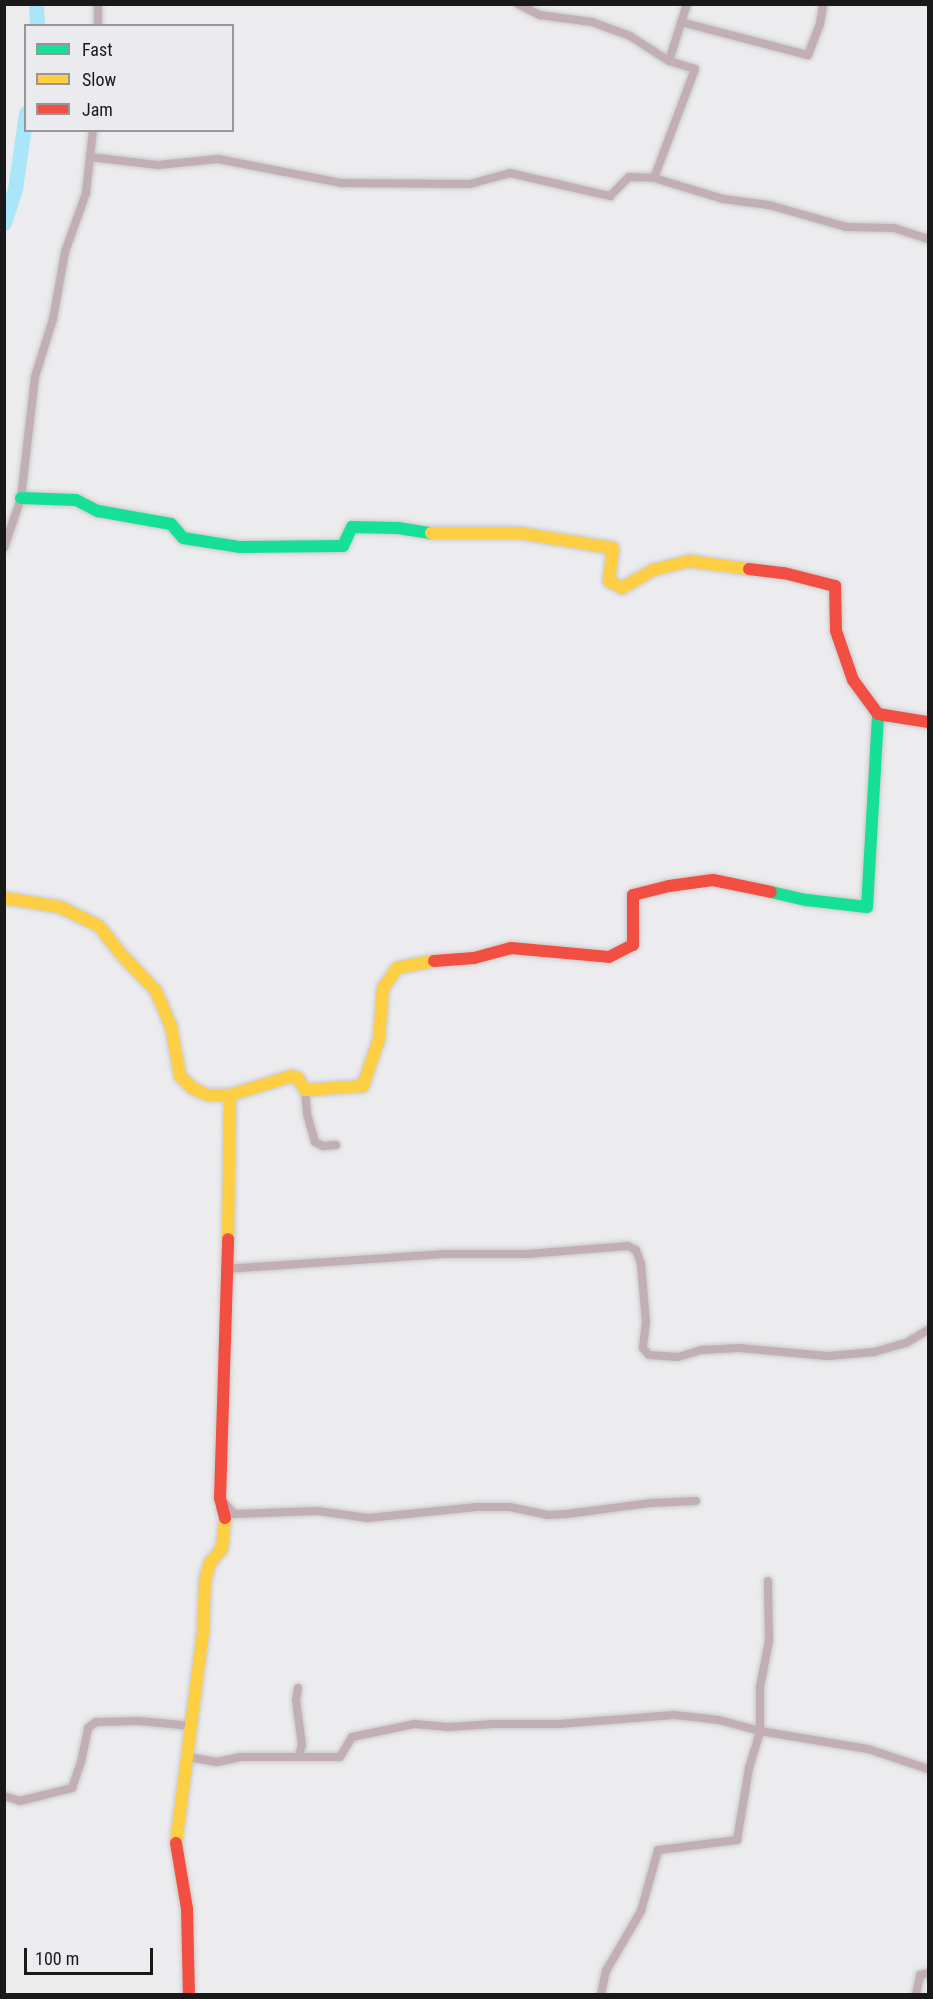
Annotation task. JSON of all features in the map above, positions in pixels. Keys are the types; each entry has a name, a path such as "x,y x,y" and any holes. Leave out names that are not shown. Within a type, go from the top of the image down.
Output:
{"street":[{"path":"98,4 98,24"},
{"path":"518,4 540,15 592,22 612,29 630,36 669,61 695,69 654,178"},
{"path":"669,61 687,4"},
{"path":"681,22 808,55 820,24 823,4"},
{"path":"4,548 21,498 35,377 53,319 65,252 86,193 93,132"},
{"path":"90,157 158,165 218,159 341,183 470,184 510,173 610,196 629,177 654,178 723,199 769,205 846,227 894,228 928,239"},
{"path":"21,498 76,500 98,511 171,524 183,538 240,547 343,546 352,527 398,528 435,534 519,533 613,548 609,581 622,588 653,570 688,561 784,573 835,586 836,631 853,680 878,714 867,908 807,900 713,880 669,886 633,895 633,945 609,957 511,948 474,958 435,961 396,968 383,988 379,1039 363,1086 305,1090"},
{"path":"878,714 928,722"},
{"path":"4,898 60,907 99,926 119,952 156,991 171,1026 180,1076 192,1088 208,1095 230,1095 292,1076 298,1078 305,1090 307,1114 315,1142 323,1146 336,1145"},
{"path":"189,1995 187,1909 176,1842 203,1633 205,1580 210,1563 222,1548 226,1520 220,1498 225,1269 231,1140 230,1095"},
{"path":"225,1269 444,1254 527,1254 628,1246 636,1250 641,1264 646,1322 643,1348 649,1355 678,1356 701,1350 739,1348 828,1356 863,1353 906,1343 928,1330"},
{"path":"220,1498 234,1514 318,1511 368,1518 476,1507 510,1507 546,1515 567,1514 641,1503 696,1501"},
{"path":"601,1995 606,1971 641,1911 658,1850 737,1840 749,1768 759,1731 760,1687 769,1641 768,1581"},
{"path":"298,1689 296,1700 302,1745 299,1755"},
{"path":"188,1757 217,1762 240,1757 299,1755 340,1757 352,1737 414,1724 449,1727 559,1724 674,1715 719,1720 759,1731 868,1749 928,1769"},
{"path":"4,1796 20,1801 72,1788 81,1762 88,1728 96,1722 139,1721 192,1726"},
{"path":"916,1995 920,1975 928,1973"}],"waterway":[{"path":"36,4 37,24"},
{"path":"4,223 15,189 24,127"}],"traffic: fast":[{"path":"21,498 76,500 98,511 171,524 183,538 240,547 343,546 352,527 398,528 431,533"},
{"path":"771,892 807,900 867,907 878,714"}],"traffic: slow":[{"path":"431,533 519,533 613,548 609,581 622,588 653,570 688,561 749,569"},
{"path":"4,898 60,907 99,926 119,952 156,991 171,1026 180,1076 192,1088 208,1095 230,1095 228,1239"},
{"path":"230,1095 292,1076 298,1078 305,1090 363,1086 379,1039 383,988 397,968 434,961"},
{"path":"176,1843 203,1633 205,1580 210,1563 222,1548 225,1518"}],"traffic: jam":[{"path":"749,569 784,573 835,586 836,631 853,680 878,714 928,722"},
{"path":"434,961 474,958 511,948 609,957 633,945 633,895 669,886 713,880 771,892"},
{"path":"225,1518 220,1498 228,1239"},
{"path":"176,1843 187,1909 189,1994"}]}
